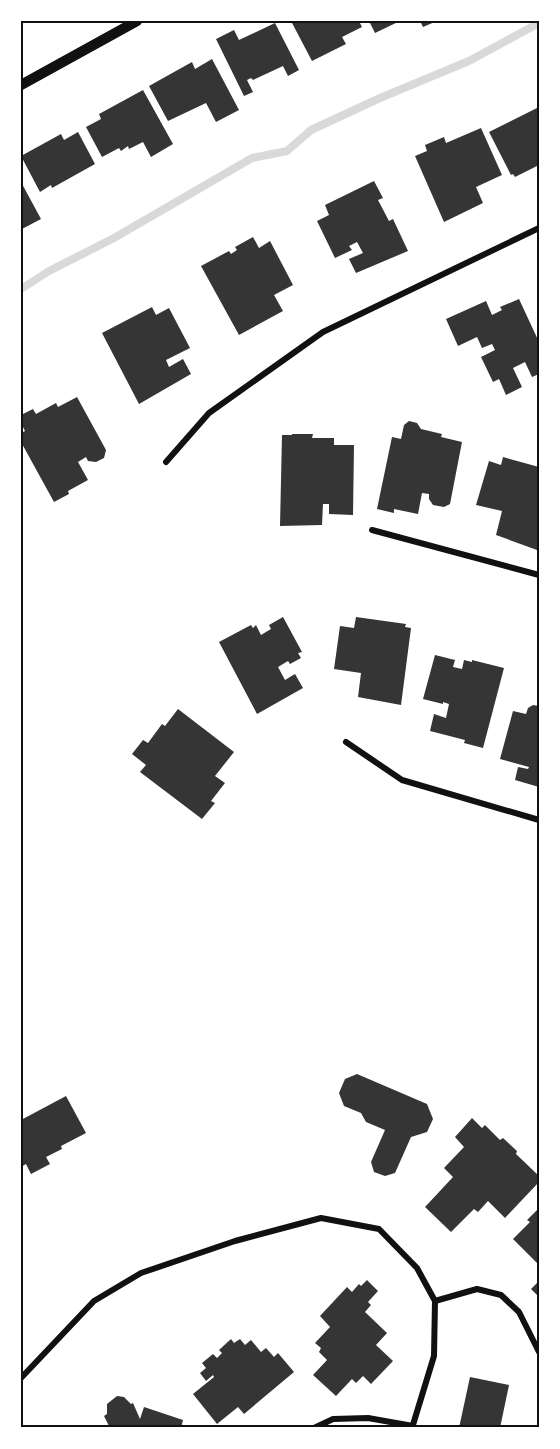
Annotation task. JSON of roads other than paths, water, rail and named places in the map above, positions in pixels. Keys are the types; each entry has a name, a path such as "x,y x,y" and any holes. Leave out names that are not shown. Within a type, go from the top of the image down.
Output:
{"street":[{"path":"21,85 137,21"},
{"path":"166,462 209,413 323,332 539,228"},
{"path":"372,530 539,575"},
{"path":"346,742 402,780 539,820"},
{"path":"21,1378 94,1300 141,1273 235,1240 321,1218 379,1229 417,1268 435,1301 434,1356 413,1427 368,1418 333,1419 314,1428"},
{"path":"435,1301 477,1289 501,1295 519,1312 539,1352"}],"waterway":[{"path":"21,289 49,271 114,238 252,158 287,151 311,130 469,61 539,23"}]}
